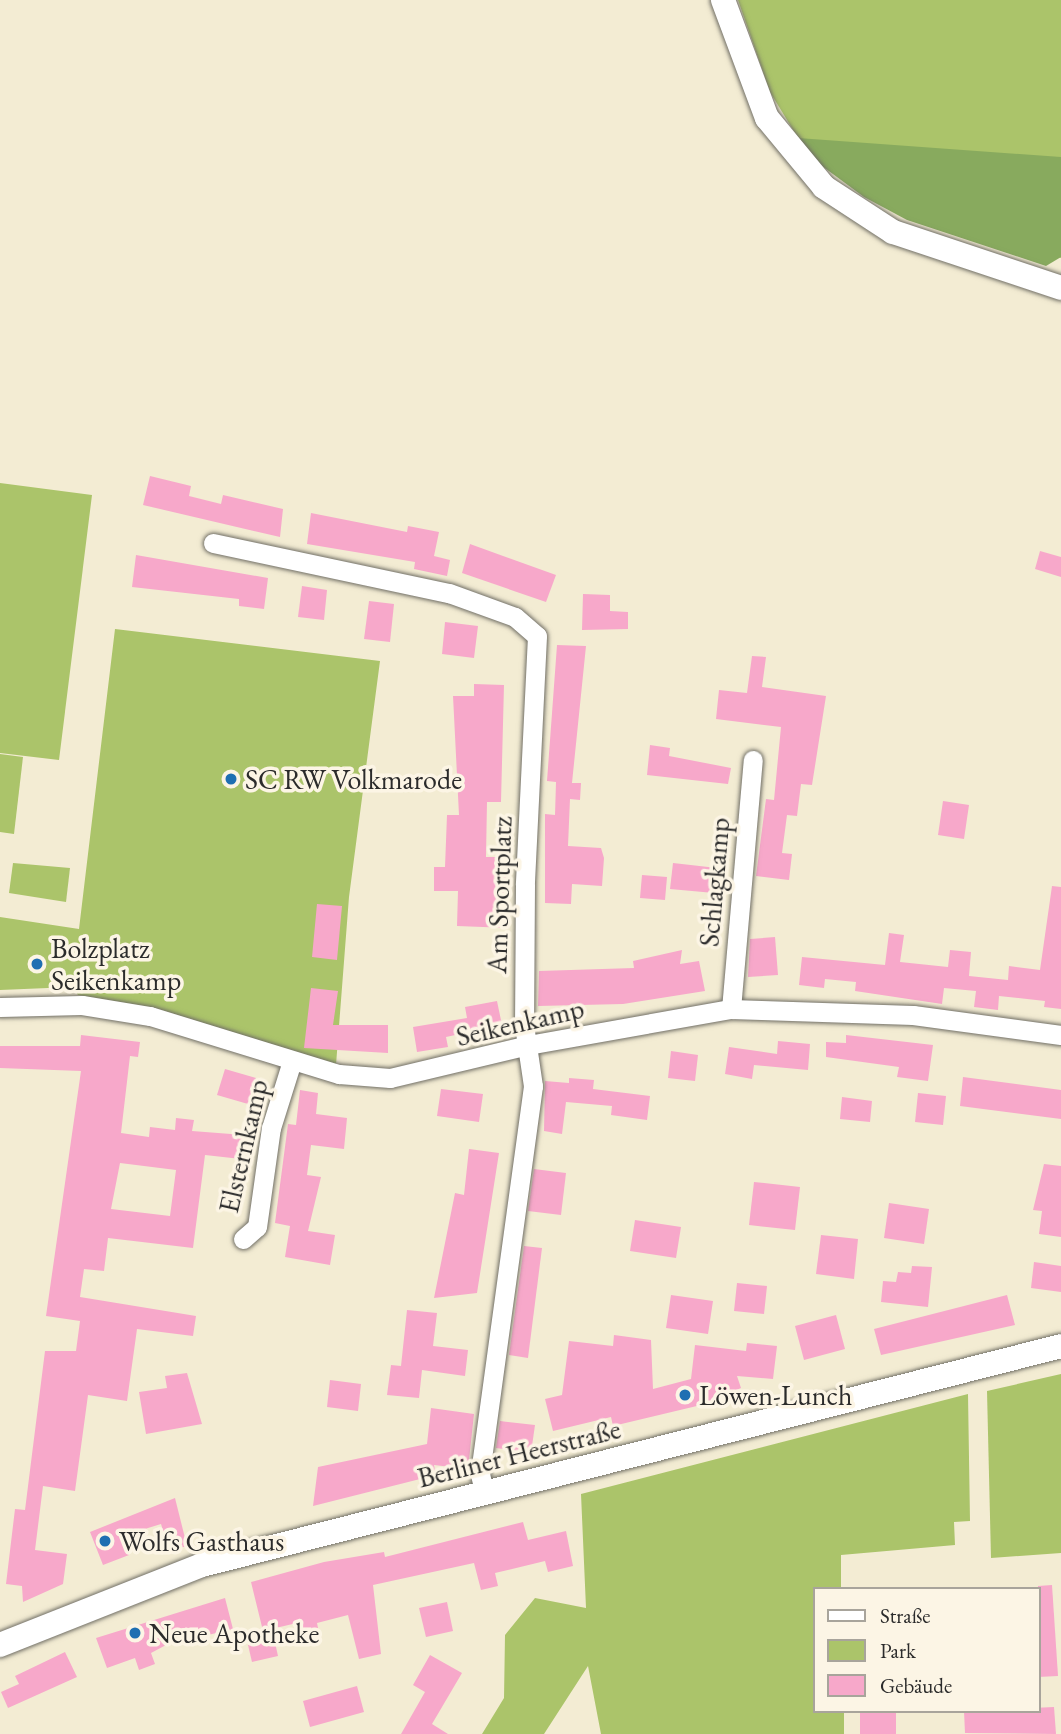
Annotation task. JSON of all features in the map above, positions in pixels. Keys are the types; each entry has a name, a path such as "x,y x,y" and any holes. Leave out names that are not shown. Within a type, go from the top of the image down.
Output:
{"main road":[{"path":"723,0 768,118 824,187 893,232 1061,288"},
{"name":"Berliner Heerstraße","path":"0,1645 202,1565 1061,1346"}],"street":[{"name":"Am Sportplatz","path":"213,542 449,593 515,617 537,636 525,885 528,1045 533,1086 480,1474 484,1492"},
{"name":"Schlagkamp","path":"731,1009 753,760"},
{"name":"Seikenkamp","path":"0,1007 82,1005 150,1016 339,1074 390,1078 528,1045 731,1009 914,1016 1061,1035"},
{"name":"Elsternkamp","path":"243,1239 257,1227 271,1128 292,1060"}],"green space":[{"path":"738,0 1061,0 1061,258 1029,249 798,138 770,92"},
{"path":"798,138 1061,157 1061,257 1046,266 907,220 864,197 818,163"},
{"path":"0,483 92,495 59,760 0,753"},
{"name":"SC RW Volkmarode","path":"115,629 380,661 349,897 336,1065 155,1008 78,995 72,987 0,990 0,917 79,929"},
{"path":"0,754 23,757 14,834 0,832"},
{"path":"13,863 70,868 66,902 9,893"},
{"path":"1061,1374 1061,1553 991,1558 987,1391"},
{"path":"968,1394 970,1521 954,1522 955,1545 841,1555 841,1587 813,1587 813,1713 844,1713 844,1734 601,1734 588,1666 544,1734 482,1734 504,1698 505,1635 535,1598 586,1608 581,1494"}],"building":[{"path":"150,476 191,486 189,496 221,504 223,495 283,509 280,537 143,505"},
{"path":"311,513 407,532 408,526 439,532 434,556 450,560 447,576 414,569 415,562 307,544"},
{"path":"470,544 556,575 546,602 462,573"},
{"path":"1040,551 1061,557 1061,577 1035,569"},
{"path":"136,555 268,578 264,609 239,606 239,599 132,587"},
{"path":"302,586 327,590 324,620 298,617"},
{"path":"583,594 610,595 610,611 628,612 628,629 582,630"},
{"path":"369,601 394,604 390,642 364,639"},
{"path":"445,622 478,626 474,658 442,654"},
{"path":"557,645 586,646 572,783 581,783 580,800 570,799 568,846 601,848 604,858 602,886 572,884 571,904 545,903 545,814 555,815 556,782 547,781"},
{"path":"752,656 766,657 762,687 826,696 812,785 801,784 797,816 787,815 782,853 792,854 789,880 756,876 766,799 774,800 781,727 716,719 719,690 747,693"},
{"path":"474,684 504,685 501,802 487,802 486,857 505,857 509,928 457,926 458,891 434,891 434,867 445,867 447,815 459,815 453,696 474,696"},
{"path":"650,745 670,748 669,756 731,768 728,784 647,775"},
{"path":"943,801 969,805 964,839 938,835"},
{"path":"673,863 717,868 714,893 670,889"},
{"path":"642,875 667,877 665,900 640,898"},
{"path":"1052,886 1061,887 1061,1009 1044,1007 1045,1001 999,996 998,1010 974,1007 976,991 944,988 942,1004 855,991 856,982 825,979 824,988 799,985 802,957 885,965 889,933 904,935 900,962 948,967 950,950 971,952 969,976 1008,980 1009,966 1040,970"},
{"path":"317,904 342,906 337,960 312,957"},
{"path":"775,937 778,975 748,977 750,939"},
{"path":"682,950 680,964 699,961 705,991 623,1004 538,1006 539,971 634,968 633,961"},
{"path":"311,988 338,991 333,1025 388,1025 388,1053 304,1048"},
{"path":"497,1001 502,1025 446,1037 448,1047 417,1052 413,1027 467,1018 465,1007"},
{"path":"81,1035 140,1042 138,1057 130,1056 121,1133 149,1137 150,1127 175,1130 176,1118 194,1120 192,1131 244,1135 241,1159 205,1155 193,1248 108,1238 104,1271 84,1269 80,1297 196,1316 193,1336 137,1329 127,1401 88,1395 75,1491 43,1486 35,1550 67,1554 63,1584 23,1602 22,1586 6,1584 15,1509 25,1510 45,1351 76,1351 80,1321 46,1316 81,1071 0,1068 0,1046 80,1046","holes":["120,1163 176,1170 170,1216 111,1209"]},
{"path":"846,1035 933,1045 928,1081 897,1077 899,1067 826,1057 826,1042 846,1043"},
{"path":"778,1041 810,1044 808,1070 754,1065 752,1079 725,1074 729,1047 777,1054"},
{"path":"671,1051 698,1055 695,1081 668,1078"},
{"path":"225,1069 256,1078 248,1104 217,1095"},
{"path":"963,1077 1061,1090 1061,1119 960,1106"},
{"path":"569,1078 594,1080 593,1089 650,1096 647,1120 611,1115 612,1106 566,1102 562,1134 544,1131 545,1081 569,1083"},
{"path":"441,1089 483,1094 479,1122 437,1116"},
{"path":"300,1090 318,1093 316,1114 347,1118 344,1149 311,1145 307,1175 321,1177 308,1231 335,1235 330,1265 285,1257 290,1226 275,1223 288,1124 296,1125"},
{"path":"918,1093 946,1096 943,1125 915,1122"},
{"path":"842,1097 872,1101 870,1122 840,1119"},
{"path":"469,1149 499,1153 477,1293 434,1298 455,1193 464,1195"},
{"path":"1044,1164 1061,1166 1061,1237 1039,1234 1042,1211 1033,1210"},
{"path":"534,1169 566,1173 561,1215 528,1211"},
{"path":"754,1182 800,1187 795,1230 749,1225"},
{"path":"889,1203 929,1209 924,1244 884,1238"},
{"path":"635,1220 681,1227 676,1258 630,1251"},
{"path":"821,1235 858,1239 854,1279 816,1274"},
{"path":"524,1246 542,1248 528,1358 509,1355"},
{"path":"1034,1262 1061,1266 1061,1292 1031,1288"},
{"path":"912,1266 932,1267 928,1307 881,1302 883,1281 896,1282 898,1272 911,1273"},
{"path":"737,1283 767,1286 764,1314 734,1311"},
{"path":"671,1295 713,1301 708,1334 666,1328"},
{"path":"1007,1295 1015,1325 881,1355 874,1329"},
{"path":"407,1310 437,1313 433,1346 468,1350 465,1376 422,1370 419,1398 387,1395 391,1365 401,1366"},
{"path":"836,1315 845,1349 804,1360 795,1326"},
{"path":"614,1335 651,1340 653,1389 691,1379 695,1345 746,1351 747,1343 777,1346 773,1379 737,1376 741,1388 701,1405 613,1426 611,1417 553,1431 545,1399 562,1395 569,1341 613,1346"},
{"path":"187,1373 202,1424 146,1434 139,1392 167,1388 165,1376"},
{"path":"330,1380 361,1384 358,1411 327,1407"},
{"path":"431,1408 474,1414 468,1469 434,1465 436,1475 313,1506 318,1467 427,1444"},
{"path":"500,1421 535,1425 531,1453 496,1448"},
{"path":"175,1498 187,1546 169,1551 161,1524 122,1536 129,1555 103,1565 90,1532"},
{"path":"523,1522 528,1540 566,1531 573,1566 548,1572 545,1561 495,1573 498,1586 481,1590 474,1563 373,1585 381,1654 359,1659 348,1615 317,1623 319,1633 304,1636 301,1622 263,1631 251,1582 324,1562 384,1552 385,1557"},
{"path":"1052,1585 1058,1676 1040,1677 1038,1586"},
{"path":"225,1598 233,1629 166,1645 151,1653 155,1664 139,1670 135,1658 107,1668 96,1638"},
{"path":"447,1602 453,1631 426,1637 419,1608"},
{"path":"274,1638 278,1656 252,1662 248,1645"},
{"path":"65,1652 77,1677 8,1708 1,1692 19,1684 15,1676"},
{"path":"430,1655 462,1673 432,1724 448,1734 401,1734 425,1692 413,1685"},
{"path":"357,1686 364,1712 310,1727 303,1701"},
{"path":"1054,1707 1056,1734 965,1733 964,1713 1040,1713 1040,1708"},
{"path":"860,1713 896,1713 896,1734 860,1734"}],"place":[{"name":"SC RW Volkmarode","path":"231,779"},
{"name":"Bolzplatz Seikenkamp","path":"37,964"},
{"name":"Löwen-Lunch","path":"685,1395"},
{"name":"Wolfs Gasthaus","path":"105,1541"},
{"name":"Neue Apotheke","path":"135,1633"}]}
